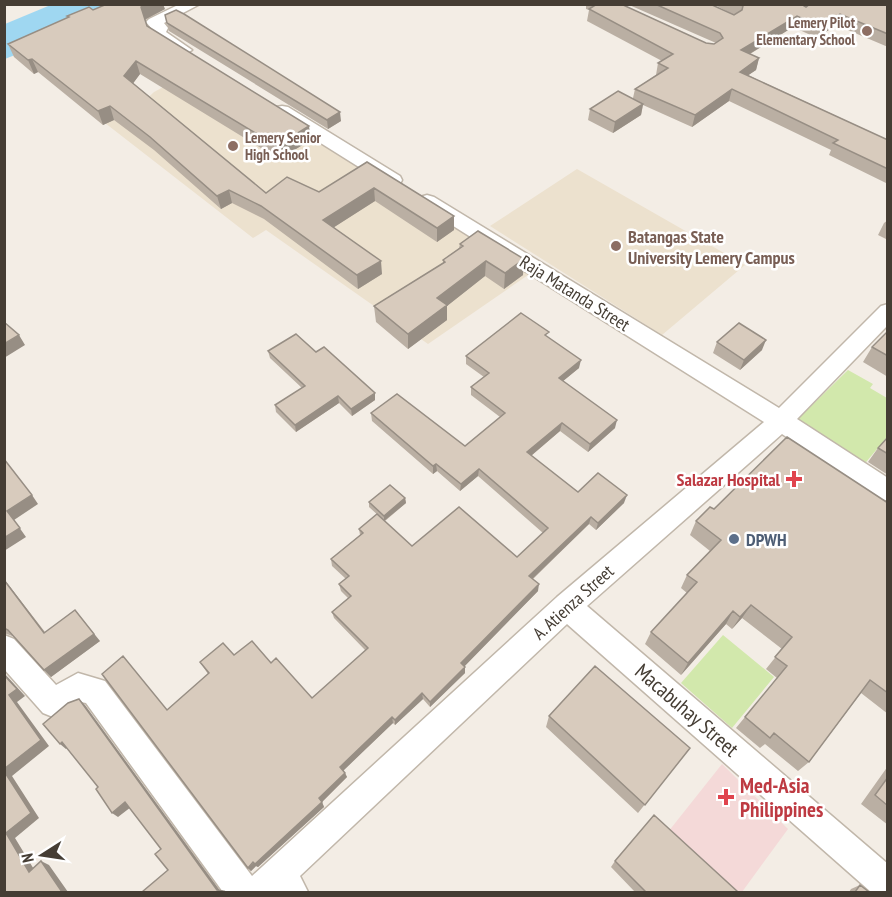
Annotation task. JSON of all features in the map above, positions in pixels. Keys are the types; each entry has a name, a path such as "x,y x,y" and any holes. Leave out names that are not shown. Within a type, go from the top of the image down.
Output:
{"street":[{"path":"194,4 154,22 160,28 158,34 198,59"},
{"name":"Raja Matanda Street","path":"269,102 781,421 888,491"},
{"name":"A. Atienza Street","path":"277,886 567,606 781,421 888,311"},
{"name":"Macabuhay Street","path":"567,606 888,886"},
{"path":"4,648 53,703 78,687 94,691 243,892"}],"shaded area":[{"path":"201,67 531,273 428,344 266,230 253,238 105,123 137,108 154,92"},
{"name":"Batangas State University Lemery Campus","path":"577,169 745,265 662,335 490,226"},
{"name":"Med-Asia Philippines","path":"722,764 788,829 742,892 725,892 668,832"}],"green space":[{"path":"848,370 873,384 870,388 887,398 887,437 862,467 798,424 798,419"},
{"path":"723,635 774,677 732,728 681,683"}],"water":[{"path":"53,4 138,5 5,59 5,24"}],"building":[{"path":"107,4 146,4 141,7 147,26 309,126 277,146 136,61 124,76 266,193 287,177 319,192 367,162 454,216 437,228 374,188 323,220 381,261 357,275 261,206 229,190 217,196 150,137 110,106 98,111 32,59 28,60 8,44 89,7 93,10"},
{"path":"597,4 621,4 706,43 714,44 723,38 720,33 655,4 710,4 734,15 742,10 743,6 739,4 801,4 806,7 810,4 888,4 888,34 840,14 821,27 797,16 741,50 759,58 740,72 888,140 888,169 833,143 838,140 732,89 695,115 635,89 668,68 658,63 673,54 589,9"},
{"path":"176,10 340,112 327,120 167,23 165,15"},
{"path":"618,91 643,104 615,122 590,109"},
{"path":"478,231 524,259 505,273 486,261 437,298 447,305 408,334 374,306 445,262 443,260 463,246 460,244"},
{"path":"521,313 549,332 545,335 581,360 559,378 617,420 590,444 562,423 527,452 578,492 598,473 627,495 598,523 591,517 529,576 539,584 461,663 465,667 430,702 422,693 395,720 392,717 340,767 345,773 319,798 322,802 248,868 102,674 123,656 167,710 209,673 200,662 223,643 234,655 252,641 271,663 276,658 312,698 368,648 332,612 351,596 339,584 349,576 331,559 363,533 359,529 377,514 412,546 459,507 517,557 548,528 479,469 461,484 436,464 433,466 371,413 397,394 465,446 505,413 471,387 489,373 466,356"},
{"path":"4,322 19,335 4,344"},
{"path":"739,323 766,340 744,360 717,342"},
{"path":"888,331 888,356 872,347"},
{"path":"296,334 316,352 324,347 375,393 351,409 338,396 295,425 275,405 305,386 268,351"},
{"path":"787,437 888,503 888,693 870,680 809,762 774,733 770,738 745,717 787,666 775,657 792,637 751,605 740,617 733,611 688,663 651,632 697,582 687,575 721,540 696,521 710,507 714,509"},
{"path":"888,437 888,454 878,448"},
{"path":"4,459 32,495 7,511 20,528 4,538"},
{"path":"390,485 405,498 384,516 369,502"},
{"path":"4,580 44,633 75,610 94,634 44,670 4,628"},
{"path":"595,666 690,748 645,805 549,716"},
{"path":"4,675 17,689 9,695 41,740 4,769"},
{"path":"79,699 217,890 223,891 142,892 168,870 155,854 161,849 125,802 112,813 96,789 98,787 62,742 60,744 43,724 68,703"},
{"path":"4,771 31,813 6,833 29,872 41,861 62,892 4,892"},
{"path":"888,777 888,806 875,795"},
{"path":"654,815 738,892 646,892 615,861"},
{"path":"860,885 869,892 855,892"}],"place":[{"name":"Lemery Pilot Elementary School","path":"867,31"},
{"name":"Lemery Senior High School","path":"233,146"},
{"name":"Batangas State University Lemery Campus","path":"616,246"},
{"name":"Salazar Hospital","path":"794,479"},
{"name":"DPWH","path":"734,539"},
{"name":"Med-Asia Philippines","path":"726,797"}]}
